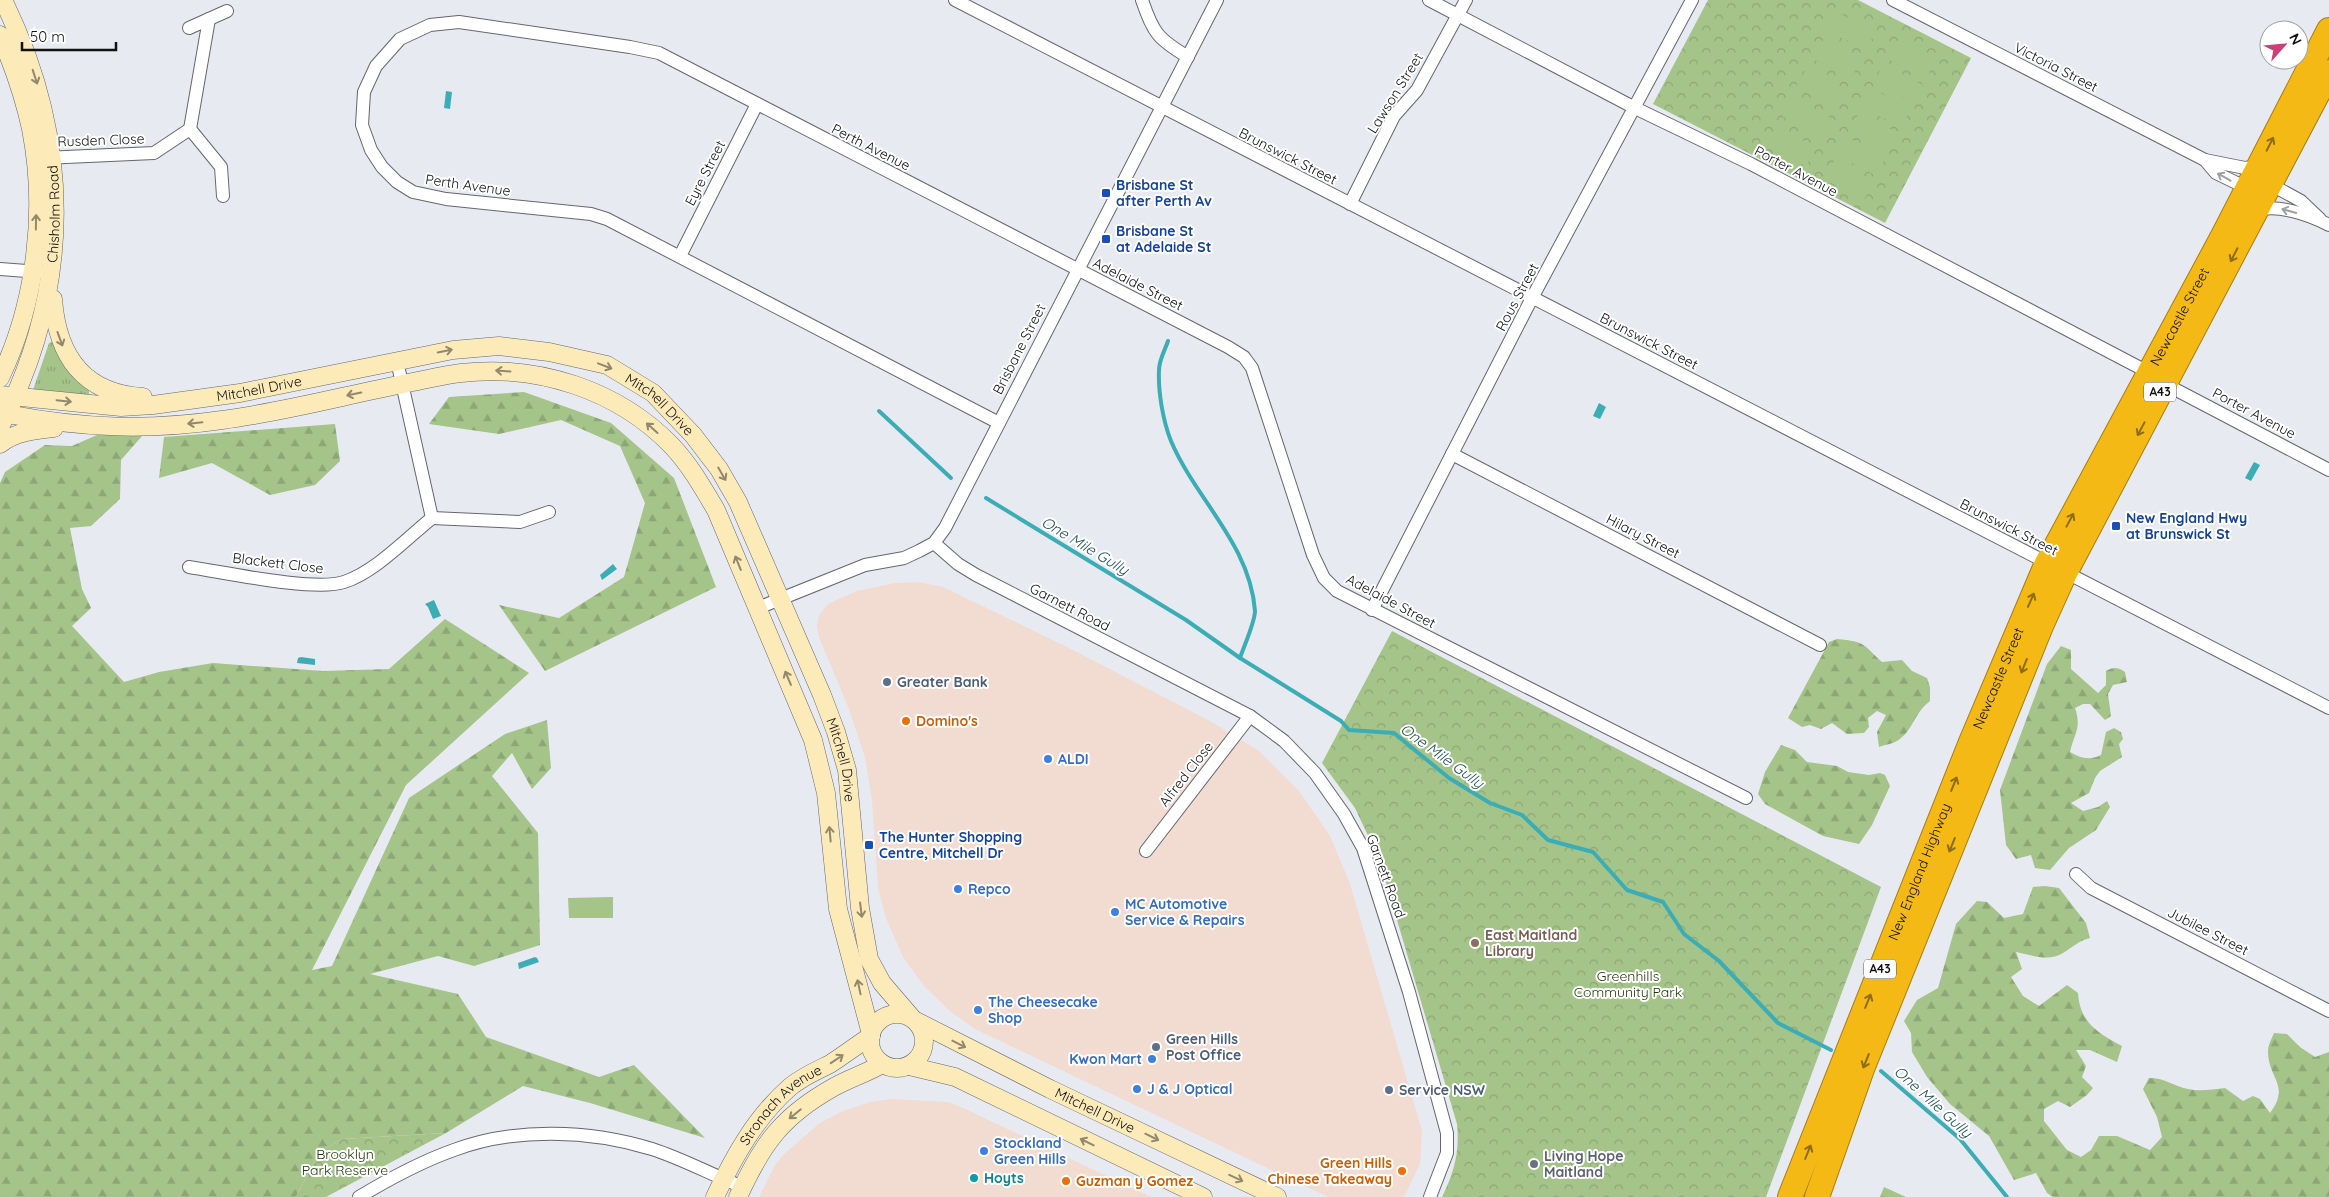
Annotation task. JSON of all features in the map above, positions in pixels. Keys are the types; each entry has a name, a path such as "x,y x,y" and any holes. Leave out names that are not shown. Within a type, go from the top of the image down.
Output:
{"highway":[{"name":"Newcastle Street","path":"1980,746 2056,568 2254,192 2329,30"},
{"name":"Newcastle Street","path":"2254,192 2283,158 2329,72"},
{"name":"New England Highway","path":"1790,1197 1980,746"},
{"name":"New England Highway","path":"1817,1197 1980,746"}],"main road":[{"name":"Chisholm Road","path":"0,378 22,325 33,271 37,195 44,158 39,89 26,50 3,0"},
{"name":"Chisholm Road","path":"0,35 44,158 54,193 52,274 38,336 4,407"},
{"path":"52,274 55,325 62,345 72,363 86,377 119,394 192,400"},
{"name":"Mitchell Drive","path":"4,407 121,407 192,400 453,350 499,346 533,350 607,365 653,393 693,435 720,469 738,502 822,695 836,732 847,770 860,908 869,959 882,984 914,1020 1050,1090 1277,1197"},
{"name":"Mitchell Drive","path":"4,407 82,426 146,427 222,420 460,373 498,371 541,374 580,387 613,400 652,428 672,446 696,476 716,510 802,709 822,770 838,909 871,1035"},
{"path":"0,444 14,436 27,432 82,426"},
{"path":"898,1014 914,1020 924,1035 924,1045 918,1060 910,1066 899,1069 882,1064 872,1052 871,1035 876,1025 888,1016 898,1014"},
{"name":"Stronach Avenue","path":"716,1197 723,1179 754,1126 773,1104 802,1078 834,1061 871,1035"},
{"name":"Stronach Avenue","path":"741,1192 765,1145 786,1121 835,1087 882,1064"},
{"path":"910,1066 955,1077 1203,1197"}],"street":[{"name":"Brunswick Street","path":"955,0 2329,708"},
{"path":"1142,0 1151,26 1162,40 1188,57"},
{"name":"Brisbane Street","path":"758,608 858,567 904,558 934,543 945,528 1217,0"},
{"name":"Porter Avenue","path":"1429,0 1635,108 1751,164 2329,470"},
{"name":"Lawson Street","path":"1350,204 1394,116 1418,90 1466,0"},
{"name":"Rous Street","path":"1372,610 1532,298 1692,0"},
{"name":"Victoria Street","path":"1893,0 2205,160 2245,168 2254,192"},
{"path":"189,28 227,10"},
{"path":"210,19 190,129 221,167 223,196"},
{"name":"Perth Avenue","path":"999,422 607,219 590,214 446,199 414,192 397,182 382,167 371,150 362,124 364,92 376,66 400,39 430,25 459,22 630,47 659,54 1077,270"},
{"name":"Eyre Street","path":"680,256 757,104"},
{"name":"Rusden Close","path":"44,158 154,153 190,129"},
{"name":"Victoria Street","path":"2205,160 2216,173 2254,192 2272,207 2326,223"},
{"name":"Victoria Street","path":"2254,192 2301,201 2326,223"},
{"path":"0,269 52,274"},
{"name":"Adelaide Street","path":"1077,270 1244,357 1258,383 1313,555 1324,578 1337,591 1746,798"},
{"path":"397,361 432,518 520,522 549,512"},
{"name":"Hilary Street","path":"1452,454 1820,645"},
{"name":"Blackett Close","path":"189,567 312,585 336,584 364,573 432,518"},
{"name":"Garnett Road","path":"934,543 958,564 976,575 1250,716 1284,741 1315,773 1344,814 1362,848 1406,983 1447,1133 1447,1152 1430,1197"},
{"name":"Alfred Close","path":"1146,851 1250,716"},
{"name":"Jubilee Street","path":"2076,874 2091,888 2329,1011"},
{"path":"359,1197 418,1165 456,1149 500,1138 546,1134 591,1136 652,1149 723,1179 741,1192"}],"shaded area":[{"path":"918,582 943,587 1065,646 1210,721 1259,751 1299,791 1330,836 1350,884 1422,1131 1420,1164 1405,1195 1402,1197 1328,1197 975,1029 950,1011 924,986 903,957 886,918 878,888 872,800 865,757 849,709 819,637 817,626 819,615 828,604 857,591 895,583"},
{"name":"Stockland Green Hills","path":"892,1099 947,1102 959,1106 1151,1197 759,1197 775,1165 784,1154 820,1123 841,1112 870,1102"}],"green space":[{"path":"1708,0 1858,0 1971,58 1885,223 1653,104"},
{"path":"1835,11 1875,32 1866,50 1826,30"},
{"path":"1820,40 1860,60 1851,79 1811,58"},
{"path":"1895,40 1935,60 1926,79 1886,58"},
{"path":"1883,64 1923,85 1914,103 1874,83"},
{"path":"1806,69 1846,89 1836,108 1796,87"},
{"path":"1871,88 1911,109 1901,127 1861,107"},
{"path":"1791,98 1831,118 1822,137 1782,116"},
{"path":"1859,113 1898,133 1889,152 1849,131"},
{"path":"1776,127 1816,147 1806,166 1767,145"},
{"path":"1846,137 1886,157 1876,176 1837,155"},
{"path":"1834,161 1873,181 1864,200 1824,179"},
{"path":"55,341 89,386 89,399 33,390 49,343"},
{"path":"524,392 611,423 674,478 716,587 545,671 499,605 559,618 624,577 645,503 620,446 561,420 499,434 429,424 449,397"},
{"path":"335,424 340,461 315,485 270,495 212,463 159,478 164,437"},
{"path":"97,435 143,435 121,460 120,499 91,526 70,528 82,589 91,608 72,626 124,682 159,672 213,663 323,671 389,669 445,619 529,673 406,785 312,970 332,966 409,798 505,734 547,720 551,768 532,789 512,753 492,776 538,833 540,945 474,966 438,956 370,974 458,994 486,1037 599,1077 634,1065 705,1138 590,1103 523,1086 446,1133 342,1139 319,1152 296,1197 0,1197 0,483 5,472 45,445 72,446"},
{"name":"Greenhills Community Park","path":"1392,631 1881,887 1766,1197 1442,1197 1450,1179 1457,1153 1457,1124 1387,886 1372,844 1355,808 1322,763"},
{"path":"1837,639 1854,641 1863,645 1882,662 1902,660 1912,671 1927,678 1930,687 1930,701 1899,740 1879,747 1877,732 1886,715 1877,711 1868,718 1869,727 1864,733 1847,734 1832,723 1821,729 1810,725 1802,727 1788,718 1829,642"},
{"path":"2061,646 2071,650 2071,669 2098,693 2106,685 2106,671 2111,669 2118,668 2125,672 2127,682 2113,685 2108,694 2111,716 2105,720 2090,704 2083,704 2075,708 2078,726 2070,752 2085,758 2101,755 2106,732 2114,728 2121,732 2123,739 2119,744 2122,757 2100,771 2089,793 2071,803 2083,811 2098,807 2107,801 2110,807 2096,830 2069,848 2050,870 2035,868 2031,855 2016,859 2006,845 2000,790 2047,664"},
{"path":"1781,745 1795,750 1807,762 1837,766 1848,772 1869,775 1880,773 1885,775 1890,786 1872,825 1859,844 1823,836 1765,804 1758,794 1765,772"},
{"path":"2033,887 2059,888 2086,923 2090,938 2079,942 2058,956 2040,957 2016,952 2022,969 2011,977 2023,996 2039,1006 2067,985 2078,993 2079,1003 2086,1020 2098,1031 2122,1046 2117,1062 2090,1050 2076,1050 2086,1066 2082,1077 2093,1088 2087,1095 2070,1107 2058,1101 2044,1109 2044,1121 2067,1150 2081,1157 2091,1150 2099,1136 2117,1136 2150,1150 2162,1137 2157,1117 2143,1089 2149,1078 2160,1079 2193,1090 2225,1088 2243,1101 2253,1096 2260,1099 2270,1113 2279,1095 2279,1088 2269,1061 2269,1046 2274,1033 2287,1034 2300,1047 2315,1057 2329,1052 2329,1197 2053,1197 2047,1193 2036,1173 2014,1180 1989,1136 1950,1104 1927,1077 1912,1052 1911,1033 1904,1021 1917,1000 1938,988 1956,924 1977,901 1987,902 2004,918 2023,914"},
{"path":"613,897 613,918 569,918 568,898"},
{"name":"Brooklyn Park Reserve","path":"446,1133 326,1197 296,1197 319,1152 342,1139"},
{"path":"1884,1187 1906,1197 1880,1197"}],"water":[{"path":"446,91 452,92 450,109 444,108"},
{"path":"1599,403 1606,407 1600,419 1593,416"},
{"path":"2254,462 2260,465 2251,481 2245,478"},
{"path":"613,564 617,569 602,580 600,575"},
{"path":"434,600 441,616 433,619 425,604"},
{"path":"298,658 315,659 315,665 297,663"},
{"path":"535,957 539,962 519,969 518,963"}],"waterway":[{"path":"1168,341 1159,370 1159,388 1168,433 1194,483 1233,543 1251,587 1255,616 1240,658"},
{"name":"One Mile Gully","path":"879,411 951,478"},
{"name":"One Mile Gully","path":"986,498 1186,620 1240,658 1341,721 1349,730 1394,733 1449,778 1490,803 1522,815 1548,840 1593,852 1627,890 1663,902 1684,934 1719,961 1778,1023 1831,1050"},
{"name":"One Mile Gully","path":"1881,1071 1960,1139 2007,1197"}],"place":[{"name":"Brisbane St after Perth Av","path":"1106,193"},
{"name":"Brisbane St at Adelaide St","path":"1106,239"},
{"name":"New England Hwy at Brunswick St","path":"2116,526"},
{"name":"Greater Bank","path":"887,682"},
{"name":"Domino's","path":"906,721"},
{"name":"ALDI","path":"1048,759"},
{"name":"The Hunter Shopping Centre, Mitchell Dr","path":"869,845"},
{"name":"Repco","path":"958,889"},
{"name":"MC Automotive Service & Repairs","path":"1115,912"},
{"name":"East Maitland Library","path":"1475,943"},
{"name":"The Cheesecake Shop","path":"978,1010"},
{"name":"Green Hills Post Office","path":"1156,1047"},
{"name":"Kwon Mart","path":"1152,1059"},
{"name":"J & J Optical","path":"1137,1089"},
{"name":"Service NSW","path":"1389,1090"},
{"name":"Stockland Green Hills","path":"984,1151"},
{"name":"Living Hope Maitland","path":"1534,1164"},
{"name":"Green Hills Chinese Takeaway","path":"1402,1171"},
{"name":"Hoyts","path":"974,1178"},
{"name":"Guzman y Gomez","path":"1066,1181"}]}
